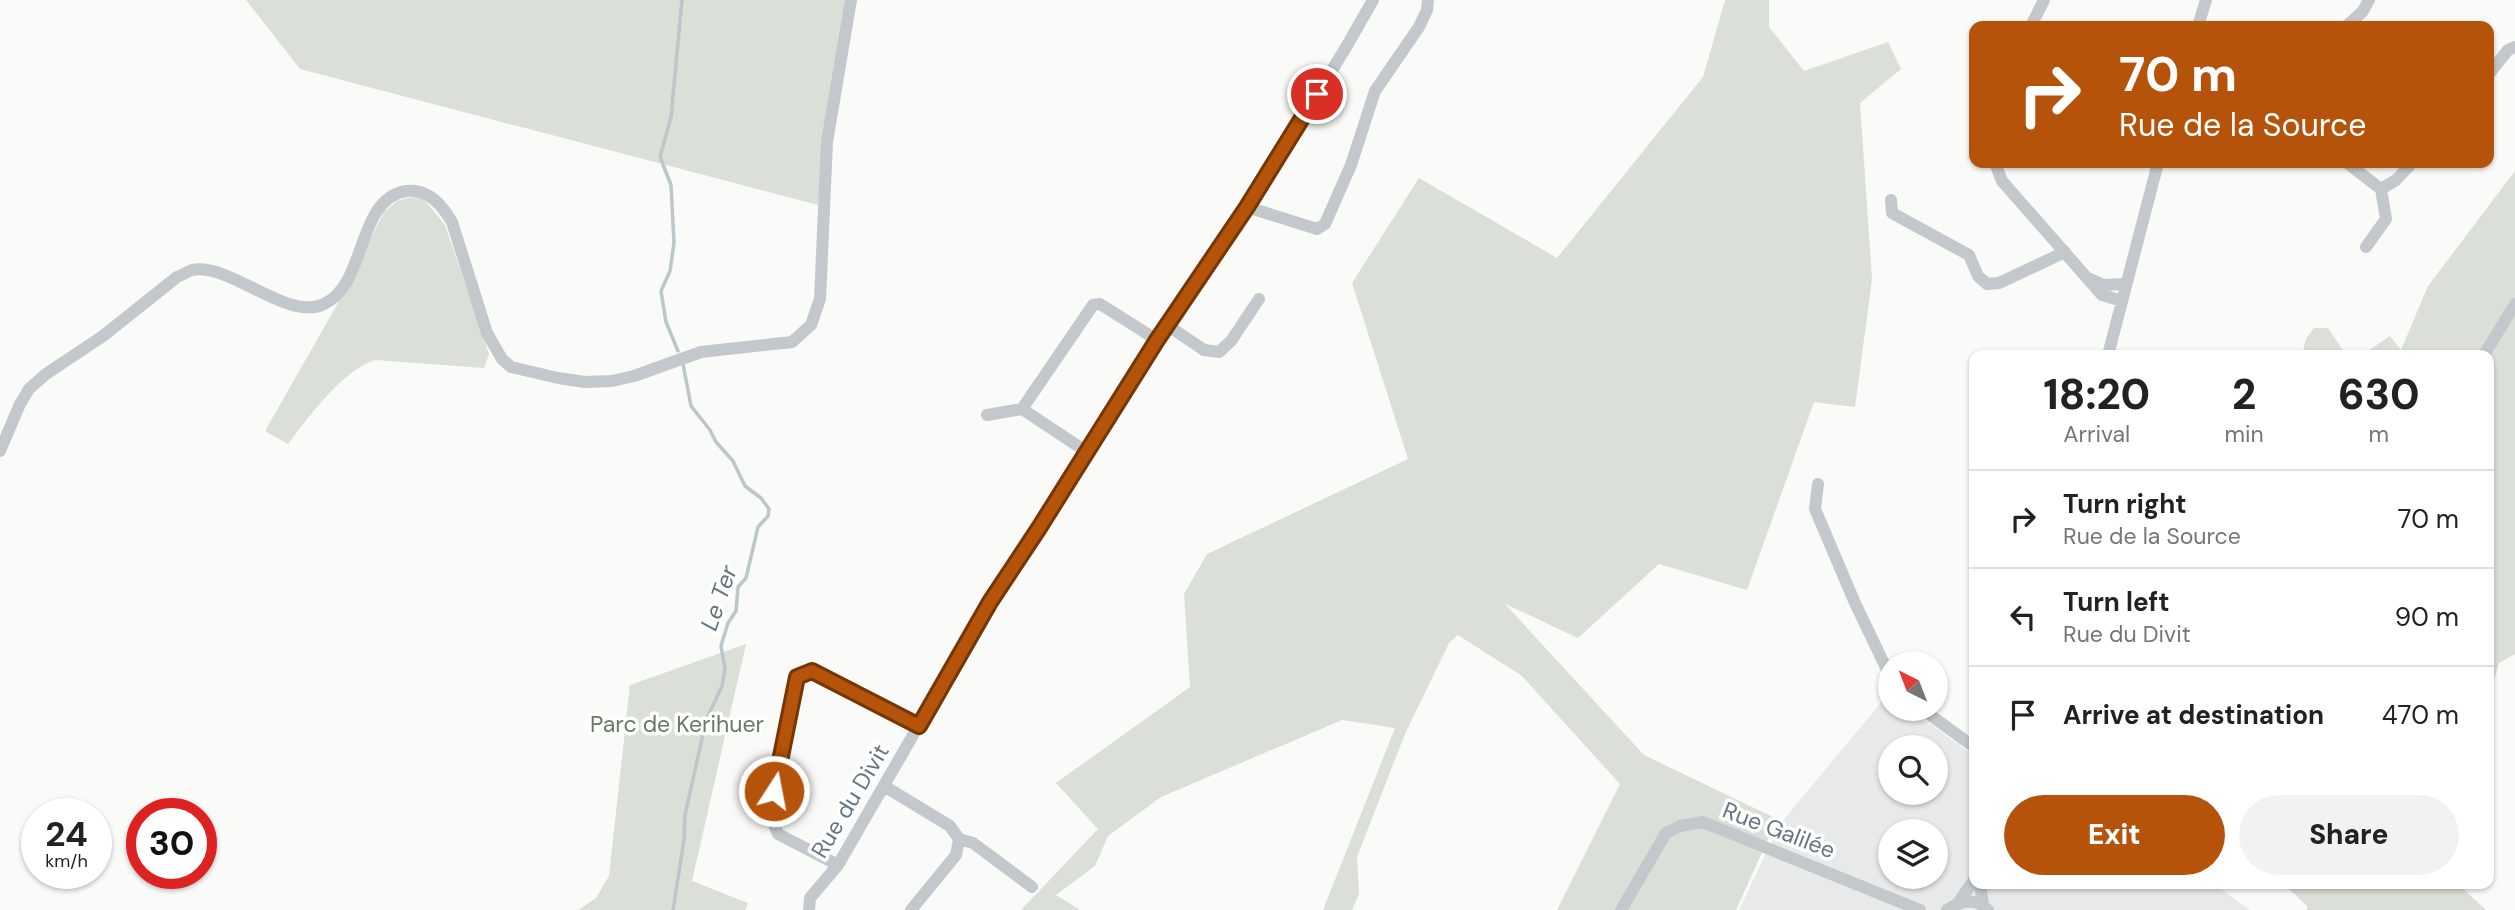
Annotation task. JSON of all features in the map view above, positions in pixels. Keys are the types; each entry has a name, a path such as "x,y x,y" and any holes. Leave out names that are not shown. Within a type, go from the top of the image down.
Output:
{"street":[{"path":"0,451 20,404 30,389 46,374 103,336 177,277 191,271 205,270 289,303 310,308 325,304 342,289 375,214 394,194 403,192 422,192 442,206 452,222 487,333 497,353 511,367 585,382 612,381 701,352 792,342 811,325 820,299 827,142 852,0"},
{"name":"Rue du Divit","path":"809,910 810,898 838,865 990,602 1157,340 1247,207 1373,0"},
{"path":"1247,207 1317,229 1323,227 1351,165 1375,91 1419,27 1427,10 1428,0"},
{"path":"2034,21 2045,0"},
{"path":"2199,21 2206,0"},
{"path":"2355,21 2369,0"},
{"path":"2494,68 2508,50 2515,47"},
{"path":"1997,168 2002,181 2102,295 2122,301"},
{"path":"2109,350 2157,168"},
{"path":"2354,168 2381,189 2386,219 2366,247"},
{"path":"2381,189 2396,180 2407,168"},
{"path":"1891,201 1892,213 1969,255 1978,276 1987,284 1999,284 2065,252"},
{"path":"2090,279 2104,285 2126,284"},
{"path":"1167,325 1204,350 1219,352 1231,341 1259,299"},
{"path":"1022,410 1093,304 1100,303 1157,340"},
{"path":"2487,350 2515,304"},
{"path":"988,415 1022,410 1087,452"},
{"path":"1818,484 1815,509 1878,651"},
{"path":"838,865 778,834 770,814 797,677 812,671 919,726"},
{"path":"1938,721 1969,743"},
{"path":"884,786 950,826 959,839 974,843 1032,887"},
{"name":"Rue Galilée","path":"1620,910 1666,833 1680,826 1703,822 1920,910"},
{"path":"911,910 956,855 959,839"},
{"path":"1953,906 1969,886"},
{"path":"1981,889 1985,908"},
{"path":"1953,906 1970,901 1985,908"}],"shaded area":[{"path":"1878,706 1878,721 1926,721 1945,735 1878,735 1878,805 1948,805 1948,737 1969,752 1969,889 2221,889 2250,910 1739,910 1780,824"}],"green space":[{"path":"246,0 846,0 818,205 300,69"},
{"path":"1725,0 1769,0 1769,27 1804,71 1888,42 1901,69 1860,103 1872,279 1855,407 1814,402 1747,590 1659,564 1578,638 1505,604 1644,755 1777,819 1736,910 1557,910 1620,784 1522,676 1458,635 1449,643 1405,734 1357,857 1359,894 1352,910 1323,910 1395,728 1342,720 1161,797 1108,836 1095,866 1056,895 1080,910 1021,910 1098,829 1056,783 1190,687 1184,594 1207,554 1408,459 1352,283 1419,178 1557,258 1703,77"},
{"path":"2515,171 2515,654 2499,663 2494,680 2494,350 2401,350 2428,286"},
{"path":"412,197 423,198 445,225 489,354 484,368 376,360 339,383 288,444 265,431 338,303 384,212 397,201"},
{"path":"2314,328 2328,328 2343,350 2303,350 2306,339"},
{"path":"2390,336 2401,350 2369,350"},
{"name":"Parc de Kerihuer","path":"746,644 692,881 748,903 745,910 578,910 596,898 609,876 630,685"},
{"path":"2289,889 2463,889 2486,910 2306,910 2308,907"}],"waterway":[{"name":"Le Ter","path":"678,351 666,322 661,291 670,271 674,243 671,185 660,157 671,117 682,0"},
{"name":"Le Ter","path":"673,910 684,840 685,815 703,734 722,686 725,669 721,646 728,623 736,611 738,587 746,578 758,527 768,516 769,509 761,498 745,486 733,461 691,406 683,364"}],"route":[{"path":"774,791 797,677 812,671 919,726 990,602 1157,340 1247,207 1317,94"}]}
